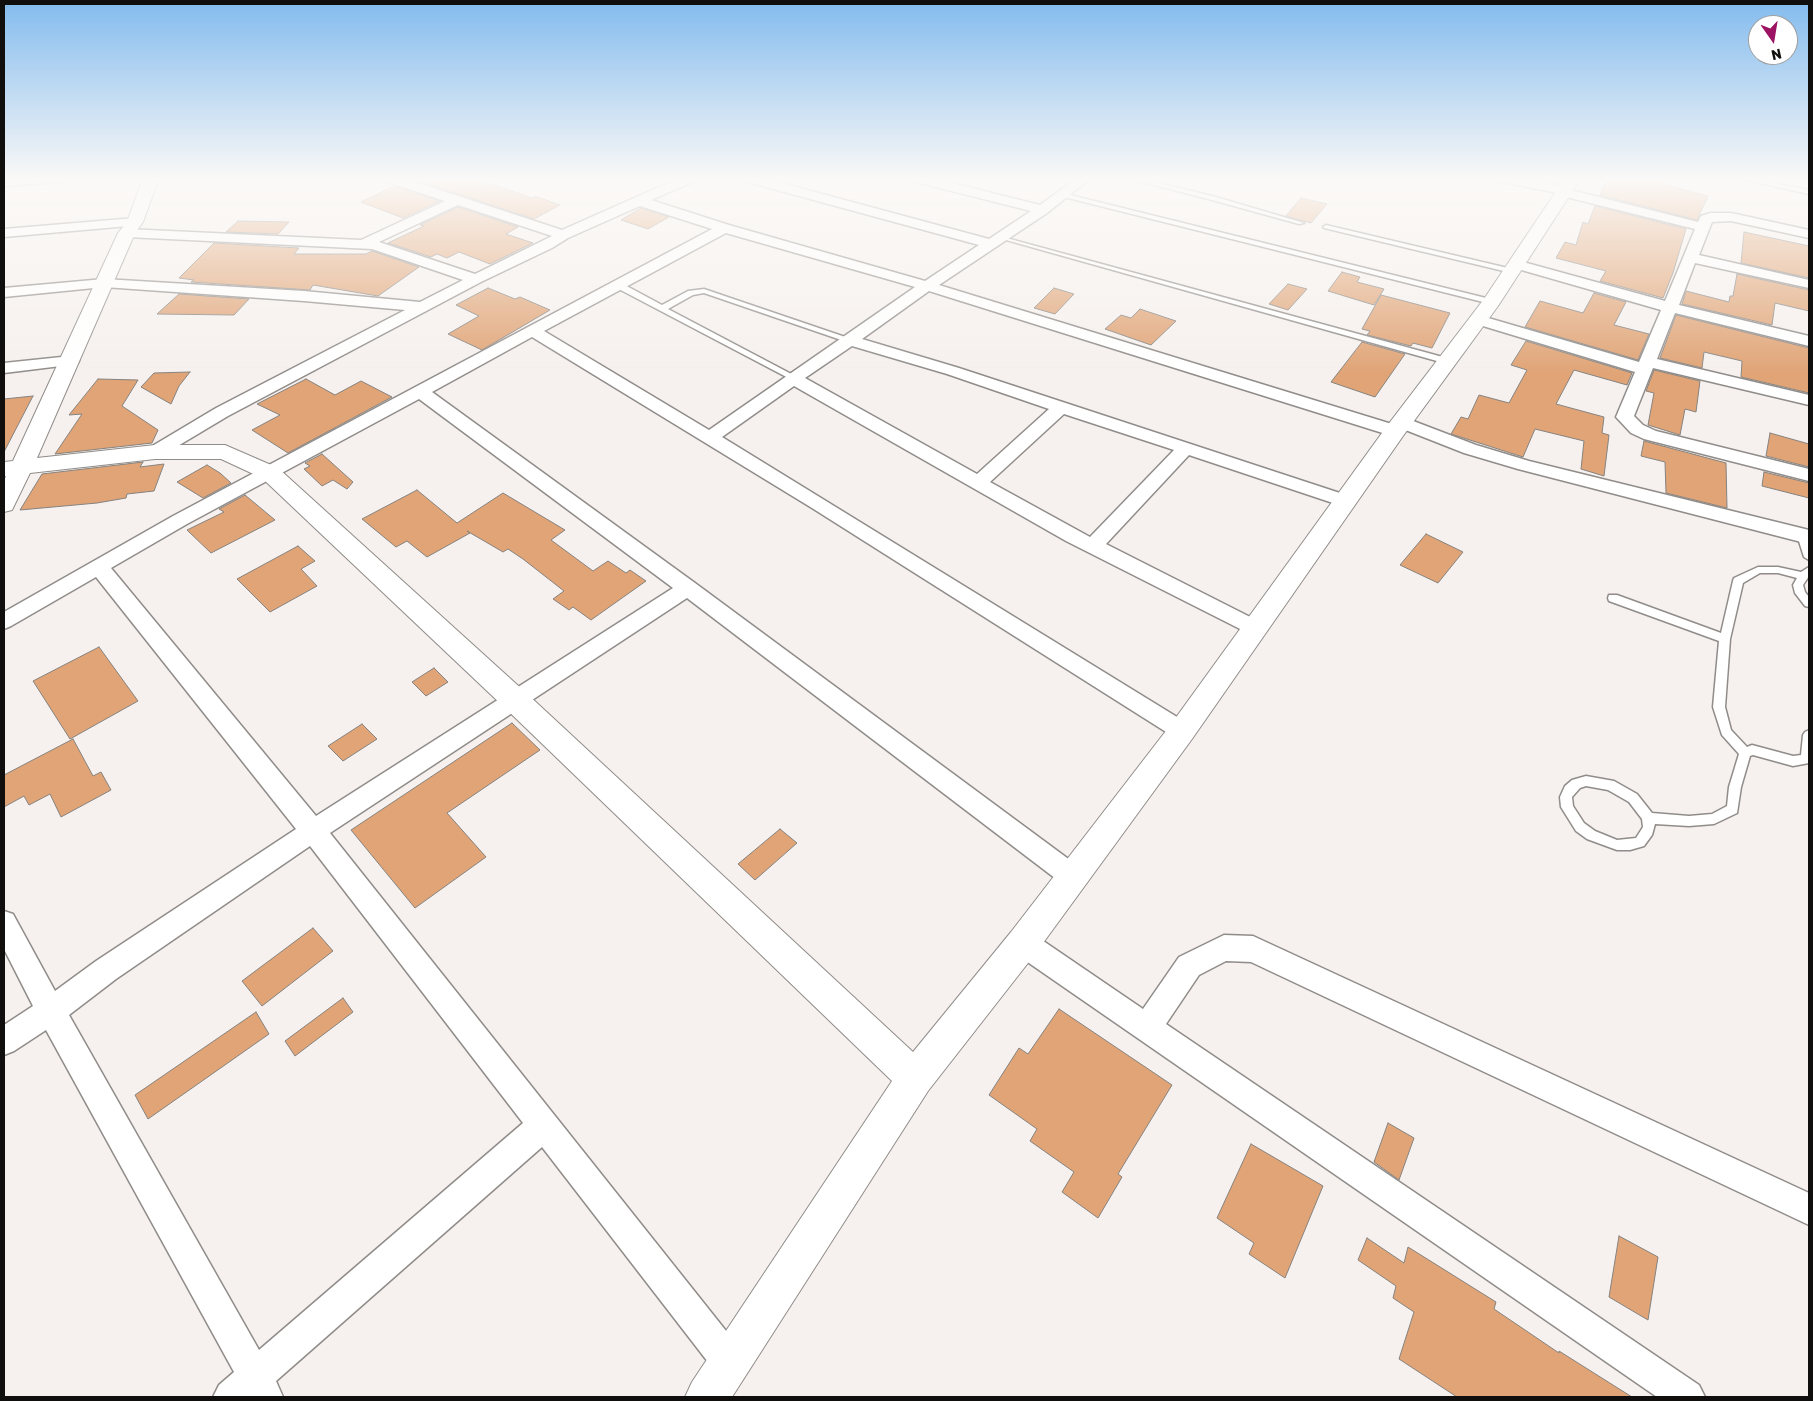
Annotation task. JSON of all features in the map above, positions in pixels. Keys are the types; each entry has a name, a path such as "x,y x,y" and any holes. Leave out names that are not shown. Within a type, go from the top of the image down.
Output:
{"street":[{"path":"4,505 13,468 71,361 104,283 123,243"},
{"path":"355,243 373,245 476,279"},
{"path":"155,452 222,412 420,307 550,243"},
{"path":"4,621 180,520 695,243"},
{"path":"778,243 927,286 1524,465 1806,536"},
{"path":"709,438 991,243"},
{"path":"707,1397 915,1078 1024,943 1182,731 1398,427 1484,311 1530,243"},
{"path":"1696,243 1625,417 1636,429 1650,435 1809,475"},
{"path":"1690,257 1809,284"},
{"path":"1514,267 1809,341"},
{"path":"4,292 104,283 294,295 420,307"},
{"path":"1484,311 1645,366 1809,400"},
{"path":"533,331 1182,731"},
{"path":"850,340 1061,407 1345,501"},
{"path":"4,368 71,361"},
{"path":"794,379 1093,546 1255,628"},
{"path":"420,391 688,588 1073,877"},
{"path":"979,482 1061,407"},
{"path":"1093,546 1186,448"},
{"path":"13,468 155,452 225,452 270,473 514,699 915,1078"},
{"path":"99,567 313,832 730,1363"},
{"path":"4,1041 51,1011 106,970 313,832 514,699 688,588"},
{"path":"4,923 260,1387"},
{"path":"1024,943 1687,1397"},
{"path":"1146,1028 1189,966 1224,948 1253,949 1809,1209"},
{"path":"231,1397 260,1387 544,1125"}],"lane":[{"path":"1009,243 1447,361"},
{"path":"1238,243 1484,311"},
{"path":"1403,243 1514,267"},
{"path":"618,285 794,379"},
{"path":"663,308 691,293 704,291 850,340"},
{"path":"1806,536 1809,557"},
{"path":"1745,753 1726,732 1719,707 1725,639 1738,581 1758,570 1806,573 1798,585 1800,592 1809,603"},
{"path":"1613,598 1725,639"},
{"path":"1745,753 1752,750 1794,761 1806,759 1809,735"},
{"path":"1648,818 1689,821 1714,819 1733,809 1735,787 1745,753"},
{"path":"1586,781 1610,784 1634,798 1648,818 1649,827 1646,836 1640,842 1630,845 1617,845 1591,835 1580,827 1567,807 1566,797 1569,790 1576,784 1586,781"}],"building":[{"path":"214,243 299,248 294,254 366,254 372,251 419,267 378,296 313,285 310,290 191,282 194,280 179,278"},
{"path":"389,243 532,243 490,264 459,252 447,258 437,254 431,257"},
{"path":"1564,243 1576,245 1576,243 1682,243 1663,298 1600,281 1606,271 1556,258"},
{"path":"1743,243 1797,243 1809,246 1809,278 1741,263"},
{"path":"1342,272 1360,277 1357,282 1384,289 1374,305 1328,291"},
{"path":"1737,274 1809,290 1809,311 1775,303 1772,325 1682,304 1686,291 1729,302 1730,296 1733,296"},
{"path":"1288,284 1307,289 1288,310 1269,304"},
{"path":"488,288 515,299 520,297 550,310 482,350 448,334 479,316 456,305"},
{"path":"1054,288 1074,294 1055,314 1034,308"},
{"path":"1594,293 1626,302 1614,325 1649,334 1638,360 1525,327 1540,301 1583,313"},
{"path":"179,294 249,299 234,315 157,314"},
{"path":"1381,295 1450,313 1432,348 1413,343 1411,346 1367,335 1370,331 1362,329"},
{"path":"1140,309 1176,321 1151,345 1105,329 1121,315 1131,318"},
{"path":"1676,315 1809,348 1809,393 1741,377 1742,361 1704,352 1702,368 1660,358"},
{"path":"1526,341 1632,373 1627,385 1574,370 1556,404 1604,417 1602,433 1609,435 1604,476 1581,469 1584,441 1535,429 1523,457 1451,434 1461,417 1468,419 1479,395 1509,403 1527,370 1511,365"},
{"path":"1362,342 1405,354 1375,397 1331,382"},
{"path":"1654,370 1700,381 1696,412 1685,409 1680,435 1648,425 1654,393 1646,391"},
{"path":"190,372 179,386 171,404 141,387 154,373"},
{"path":"98,379 138,380 122,406 158,430 152,443 55,454 82,414 69,415"},
{"path":"306,379 335,395 361,381 392,397 288,453 252,430 280,415 257,404"},
{"path":"33,396 4,452 4,399"},
{"path":"1770,433 1809,444 1809,467 1766,456"},
{"path":"1644,441 1726,463 1727,508 1666,493 1665,462 1641,456"},
{"path":"322,454 353,482 347,489 333,480 322,486 304,469 310,466 305,463"},
{"path":"143,462 140,467 164,464 154,491 127,494 126,498 97,503 20,510 42,474"},
{"path":"207,465 231,483 203,498 177,482"},
{"path":"1764,472 1809,483 1809,498 1762,486"},
{"path":"417,490 457,523 503,493 565,530 551,540 593,571 608,561 626,573 630,570 646,581 591,620 573,607 569,610 553,599 564,591 508,549 503,552 467,531 470,533 427,557 407,541 396,547 362,519"},
{"path":"245,495 275,520 211,553 187,530 224,512 219,509"},
{"path":"1426,534 1463,552 1438,583 1400,565"},
{"path":"298,546 315,561 301,569 317,586 270,612 237,579"},
{"path":"99,647 138,701 70,739 33,681"},
{"path":"434,668 448,682 426,696 412,682"},
{"path":"512,723 540,750 447,813 486,857 415,908 351,830"},
{"path":"362,724 377,739 343,761 328,746"},
{"path":"73,739 93,776 101,772 111,790 61,817 50,794 29,805 24,796 4,807 4,775"},
{"path":"780,829 797,843 755,880 738,864"},
{"path":"313,928 333,951 262,1006 242,981"},
{"path":"343,998 353,1012 295,1056 285,1041"},
{"path":"1059,1009 1172,1085 1118,1174 1122,1177 1098,1218 1062,1192 1074,1172 1030,1141 1037,1129 989,1095 1019,1048 1028,1054"},
{"path":"256,1012 269,1034 148,1119 135,1095"},
{"path":"1388,1123 1414,1138 1399,1180 1374,1162"},
{"path":"1251,1144 1323,1186 1285,1278 1249,1254 1254,1243 1217,1218"},
{"path":"1619,1236 1658,1257 1648,1320 1609,1297"},
{"path":"1367,1238 1404,1263 1408,1247 1496,1302 1494,1309 1559,1353 1559,1351 1632,1397 1457,1397 1399,1359 1414,1312 1393,1298 1396,1286 1358,1260"}]}
